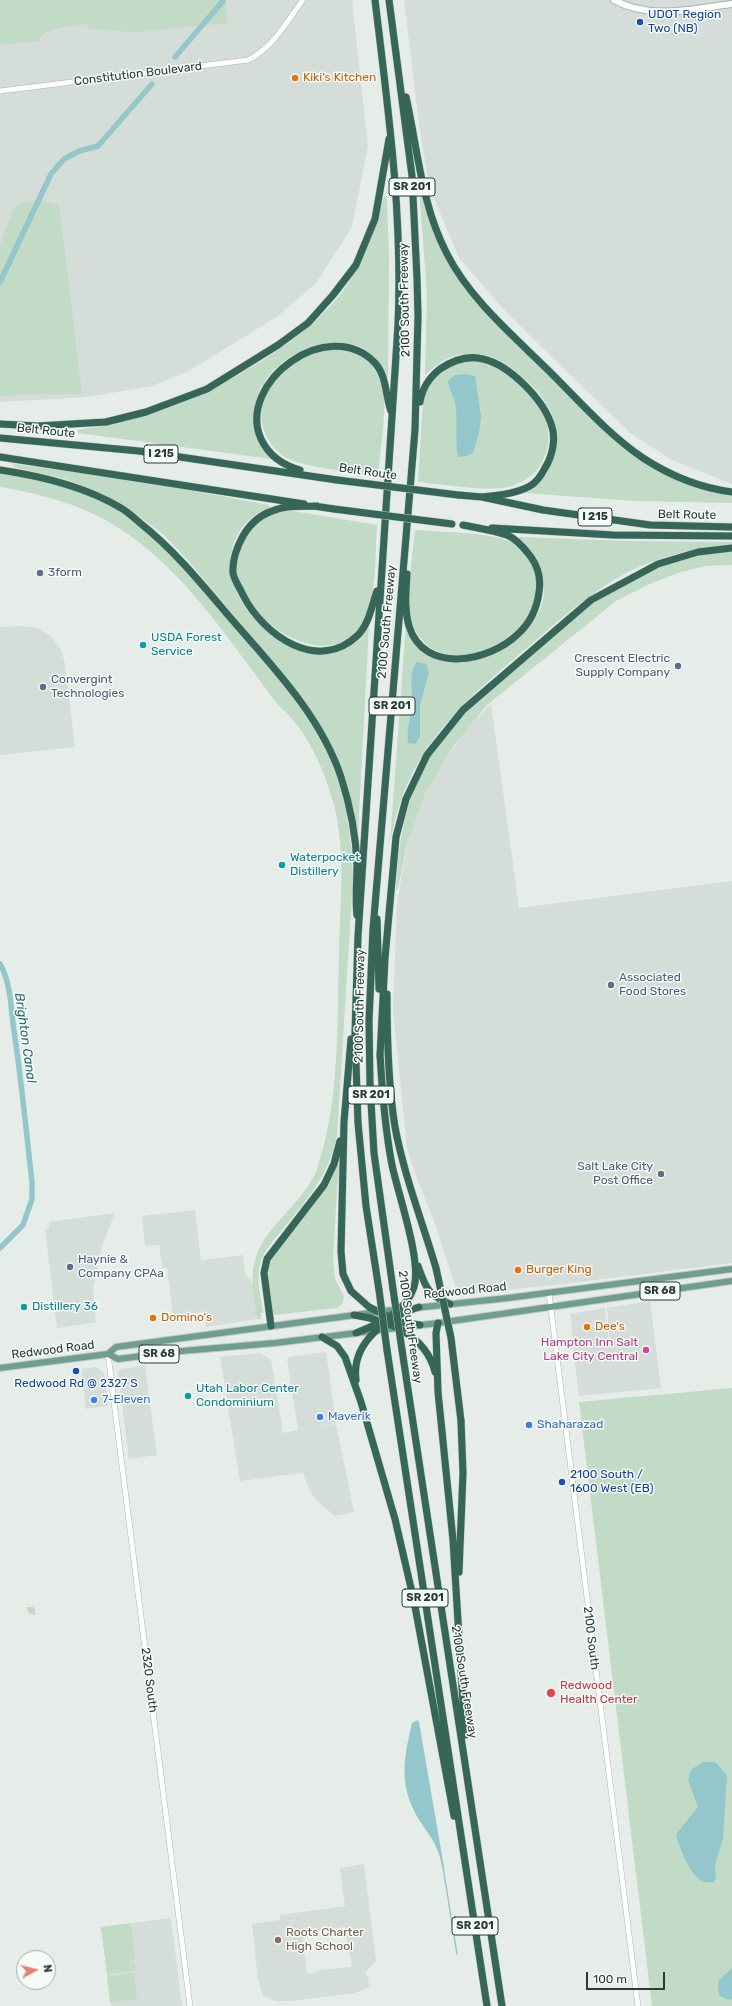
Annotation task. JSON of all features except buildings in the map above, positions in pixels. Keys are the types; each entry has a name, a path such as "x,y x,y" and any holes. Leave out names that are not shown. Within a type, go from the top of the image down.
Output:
{"highway":[{"name":"2100 South Freeway","path":"375,0 397,191 400,257 399,307 358,936 355,1055 358,1130 366,1206 387,1350 487,2006"},
{"name":"2100 South Freeway","path":"389,0 398,59 412,176 418,278 415,430 375,899 369,1022 370,1086 374,1153 393,1289 502,2006"},
{"path":"398,59 426,198 437,233 447,254 464,282 485,307 611,433 632,450 643,458 680,477 708,489 732,492"},
{"path":"0,424 37,426 106,422 146,412 207,389 278,345 308,323 333,295 356,265 375,219 390,129"},
{"path":"321,477 292,468 276,459 264,446 258,432 256,416 260,400 266,387 277,373 308,352 325,346 338,345 348,347 362,352 375,363 381,371 387,400 392,412"},
{"path":"415,430 421,395 436,373 450,363 464,359 483,358 500,366 533,393 546,412 552,427 554,438 549,462 538,480 530,486 514,492 482,498"},
{"name":"Belt Route","path":"0,438 139,451 337,480 482,498 543,510 650,526 732,527"},
{"name":"Belt Route","path":"0,457 334,509 452,524 613,536 732,536"},
{"path":"0,470 55,480 87,492 121,508 158,537 188,567 296,696 315,723 330,750 340,775 351,811 357,865 355,897 358,936"},
{"path":"318,506 290,507 269,512 248,527 236,550 233,574 247,603 258,619 271,631 301,648 323,652 336,649 358,635 363,627 381,578"},
{"path":"408,514 406,609 410,627 414,636 426,650 442,658 454,659 478,656 505,644 518,635 526,625 533,614 538,601 539,576 534,562 519,542 508,535 463,525"},
{"path":"380,1057 387,942 396,837 406,799 427,755 463,710 591,600 658,564 698,552 732,548"},
{"path":"361,1402 355,1372 356,1360 365,1343 399,1309 410,1295 415,1282 416,1272 412,1246 390,1150 380,1057 379,941 375,899"},
{"path":"387,942 388,1040 392,1101 401,1152 444,1298 452,1338 461,1422 463,1473 457,1608"},
{"path":"356,987 344,1122 342,1269 351,1291 364,1304 417,1341 427,1353 434,1368 438,1392"},
{"path":"271,1326 264,1273 267,1258 324,1185 334,1164 344,1122"},
{"path":"412,1246 428,1292 434,1297 450,1304"},
{"path":"356,1333 419,1307"},
{"path":"354,1315 420,1325"},
{"path":"438,1323 436,1334 438,1392 457,1608 464,1706 466,1766"},
{"path":"322,1337 336,1344 344,1354 361,1402 406,1562 454,1814 463,1846"}],"main road":[{"path":"614,0 636,10 661,12 732,4"},
{"name":"Redwood Road","path":"0,1368 108,1354 116,1347 271,1326 399,1309 549,1293 732,1269"},
{"name":"Redwood Road","path":"108,1354 118,1359 399,1328 732,1281"}],"street":[{"name":"Constitution Boulevard","path":"0,91 248,60 263,52 303,0"},
{"name":"2100 South","path":"549,1293 638,2006"},
{"name":"2320 South","path":"108,1354 190,2006"}],"shaded area":[{"path":"0,0 352,0 368,146 352,227 316,283 278,316 189,371 152,386 88,397 0,402"},
{"path":"404,0 732,0 732,484 672,460 630,433 506,312 459,258 430,189 420,132"},
{"path":"22,626 37,628 52,637 61,650 65,664 75,747 0,755 0,627"},
{"path":"491,704 519,908 732,881 732,1263 563,1284 458,1295 434,1221 407,1148 393,1010 397,903 408,839 429,785 466,729"},
{"path":"195,1210 201,1260 243,1255 245,1273 253,1284 257,1319 206,1327 204,1312 173,1315 167,1268 162,1268 159,1245 145,1246 142,1216"},
{"path":"115,1213 102,1246 93,1290 96,1322 57,1328 45,1229 49,1229 49,1222"},
{"path":"650,1301 661,1388 579,1396 573,1348 610,1343 607,1308"},
{"path":"605,1308 609,1342 574,1347 570,1314"},
{"path":"326,1352 336,1423 313,1428 336,1424 354,1512 335,1516 317,1501 310,1491 303,1473 240,1481 220,1357 260,1353 271,1360 283,1433 298,1430 287,1359 289,1357"},
{"path":"145,1366 157,1455 129,1459 118,1372 121,1369"},
{"name":"7-Eleven","path":"97,1367 104,1373 108,1406 86,1409 81,1369"},
{"name":"Roots Charter High School","path":"364,1864 376,1961 365,1973 368,1976 369,1987 355,1993 291,2001 276,2001 263,1996 258,1979 252,1924 280,1920 280,1915 345,1906 340,1868","holes":["345,1927 352,1967 318,1970 318,1972 307,1973 302,1933"]},
{"path":"171,1918 182,2006 111,2006 101,1927"}],"green space":[{"path":"0,0 225,0 228,23 137,32 89,29 88,24 67,26 47,32 38,41 0,45"},
{"path":"419,188 435,233 470,290 627,447 712,491 732,496 732,503 634,501 525,493 526,489 542,475 555,429 554,419 543,398 515,370 493,357 481,354 464,354 453,356 438,364 425,375 427,294"},
{"path":"384,197 387,198 389,257 388,378 381,365 371,354 362,348 345,343 327,343 308,348 290,357 275,369 263,384 256,401 256,424 271,459 78,433 77,430 103,426 152,414 196,397 240,374 274,353 296,337 316,321 334,302 357,269 377,222"},
{"path":"42,200 59,205 82,394 32,394 0,396 0,246 13,209 25,202"},
{"path":"328,349 347,350 357,354 370,363 381,380 383,389 384,414 378,476 330,469 293,461 277,451 266,436 261,418 261,409 267,387 291,364 307,356"},
{"path":"459,361 486,361 502,370 515,379 527,391 537,403 545,417 548,432 548,447 542,462 533,474 521,482 512,486 491,489 418,482 423,398 437,374"},
{"path":"14,464 142,481 269,505 269,508 258,513 245,524 236,538 231,553 230,568 233,583 247,609 269,632 282,640 298,646 326,653 366,630 369,625 358,834 343,774 289,683 193,566 164,535 136,514 115,501 89,488 65,479 14,467"},
{"path":"0,471 47,481 106,503 120,511 154,537 209,596 269,667 305,713 324,746 337,778 348,821 353,879 337,1136 329,1163 323,1174 309,1196 264,1254 260,1264 258,1276 263,1313 261,1313 261,1319 257,1319 253,1285 254,1264 259,1250 266,1238 312,1180 318,1166 325,1140 334,1087 337,1033 341,860 338,823 330,792 314,751 307,739 279,706 206,609 164,564 141,544 117,527 89,512 46,497 0,487"},
{"path":"283,511 292,511 377,525 374,583 370,606 366,616 350,637 329,645 305,643 281,632 259,614 243,592 236,568 239,545 261,518"},
{"path":"415,530 491,536 511,542 518,547 528,557 534,569 537,593 529,615 513,633 493,647 470,654 447,654 428,646 414,627 411,618 409,593"},
{"path":"519,537 629,541 732,542 732,544 706,547 680,553 642,566 617,578 581,603 499,672 449,720 421,757 403,793 390,842 406,624 425,650 465,661 508,641 522,632 532,622 540,610 544,595 541,573 519,541"},
{"path":"732,549 732,565 706,566 678,573 650,584 616,601 487,705 455,744 426,792 407,843 398,889 396,890 401,840 413,792 419,776 436,746 458,719 483,695 582,611 613,589 647,570 668,562"},
{"path":"336,1164 340,1165 333,1261 335,1279 344,1296 343,1303 337,1308 273,1315 269,1280 271,1258"},
{"path":"732,1388 732,2006 652,2006 579,1402"},
{"path":"26,1607 34,1607 36,1615 29,1614"},
{"path":"131,1923 135,1959 130,1960 130,1964 135,1963 136,1970 107,1974 101,1927"},
{"path":"134,1973 137,1999 110,2002 107,1977"}],"water":[{"path":"466,374 475,376 481,416 479,433 473,453 467,456 458,457 456,439 456,408 448,381 455,375"},
{"path":"417,662 426,664 429,672 420,705 420,737 415,744 408,743 408,727 412,707 412,676 414,666"},
{"path":"417,1720 419,1722 444,1867 442,1867 433,1841 412,1806 405,1782 404,1771 407,1748 412,1723"},
{"path":"703,1762 715,1762 727,1775 723,1838 715,1865 716,1877 714,1882 704,1882 695,1875 686,1861 676,1834 698,1807 688,1780 691,1770"},
{"path":"732,1968 732,1999 729,2000 720,1996 718,1991 719,1980"}],"waterway":[{"name":"Brighton Canal","path":"175,57 223,1"},
{"name":"Brighton Canal","path":"0,282 51,174 64,159 79,151 98,146 152,84"},
{"name":"Brighton Canal","path":"0,964 10,993 32,1182 32,1199 23,1225 0,1248"},
{"path":"443,1867 457,1954"}],"place":[{"name":"UDOT Region Two (NB)","path":"640,22"},
{"name":"Kiki's Kitchen","path":"295,78"},
{"name":"3form","path":"40,573"},
{"name":"USDA Forest Service","path":"143,645"},
{"name":"Crescent Electric Supply Company","path":"678,666"},
{"name":"Convergint Technologies","path":"43,687"},
{"name":"Waterpocket Distillery","path":"282,865"},
{"name":"Associated Food Stores","path":"611,985"},
{"name":"Salt Lake City Post Office","path":"661,1174"},
{"name":"Haynie & Company CPAa","path":"70,1267"},
{"name":"Burger King","path":"518,1270"},
{"name":"Distillery 36","path":"24,1307"},
{"name":"Domino's","path":"153,1318"},
{"name":"Dee's","path":"587,1327"},
{"name":"Hampton Inn Salt Lake City Central","path":"646,1350"},
{"name":"Redwood Rd @ 2327 S","path":"76,1371"},
{"name":"Utah Labor Center Condominium","path":"188,1396"},
{"name":"7-Eleven","path":"94,1400"},
{"name":"Maverik","path":"320,1417"},
{"name":"Shaharazad","path":"529,1425"},
{"name":"2100 South / 1600 West (EB)","path":"562,1482"},
{"name":"Redwood Health Center","path":"551,1693"},
{"name":"Roots Charter High School","path":"278,1940"}]}
